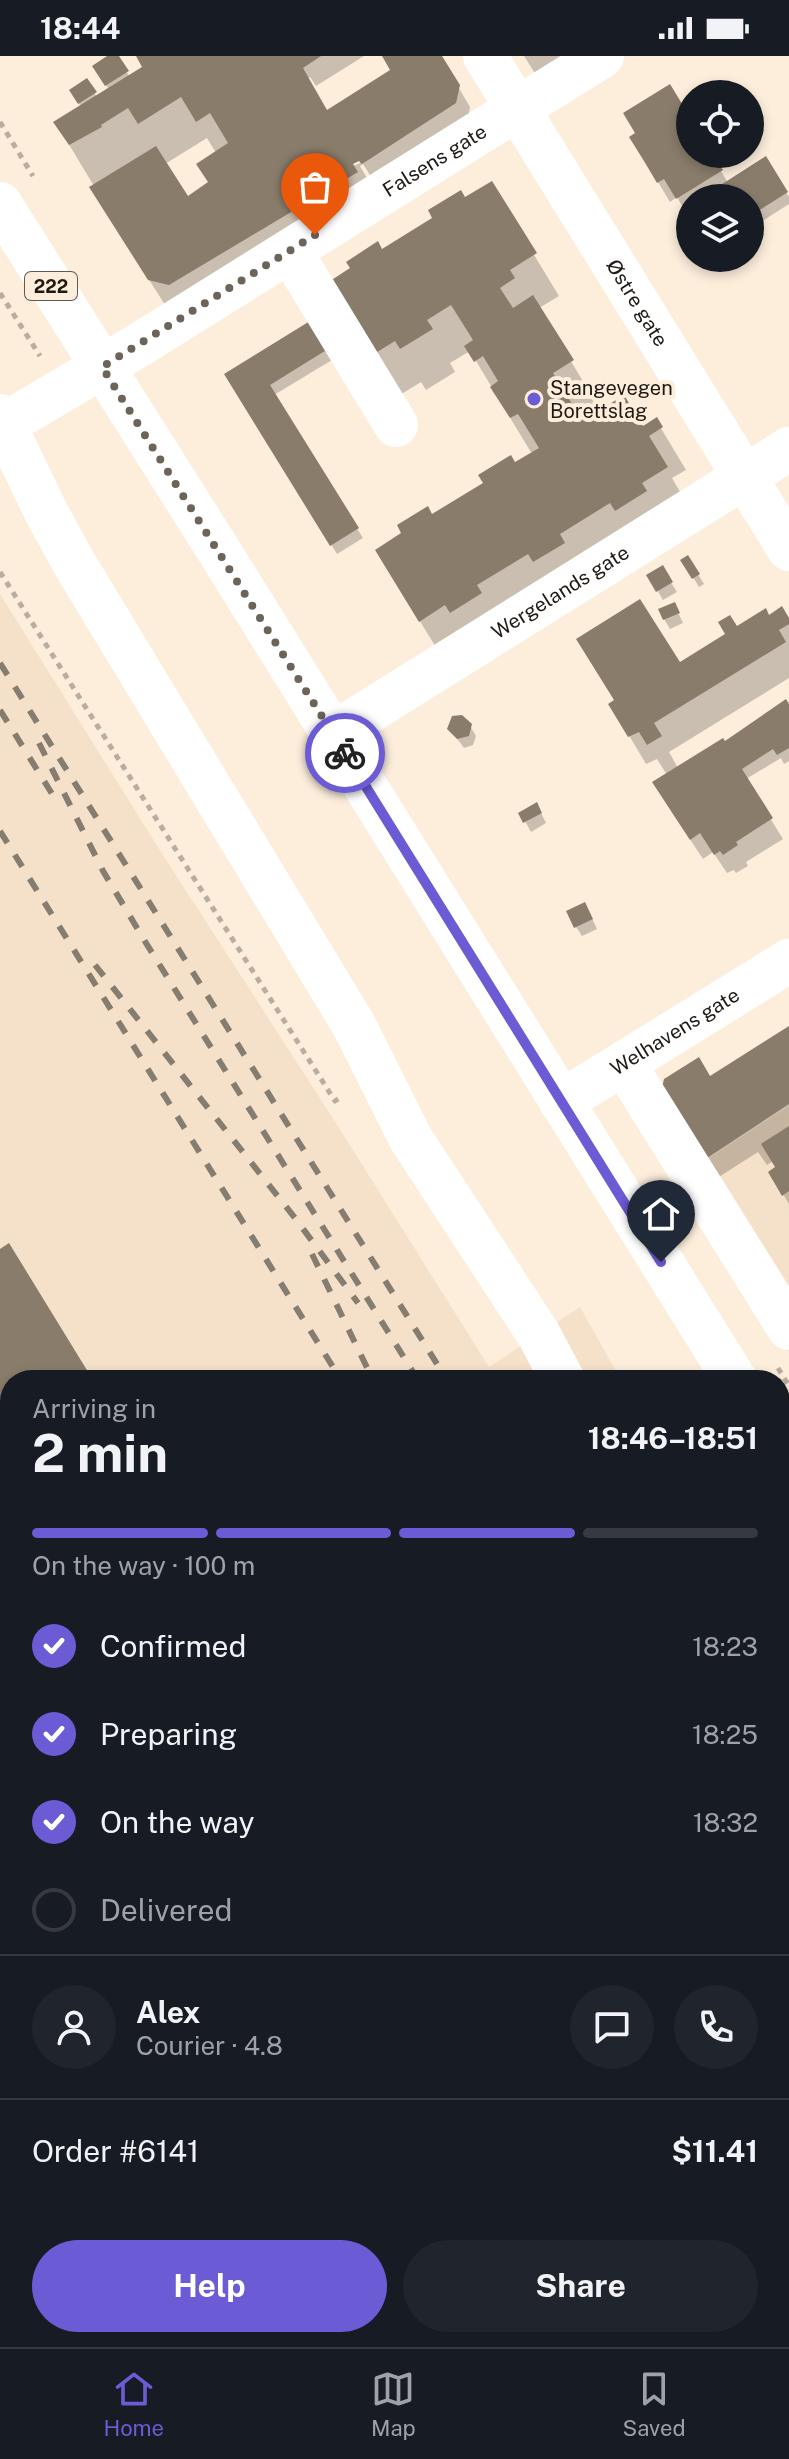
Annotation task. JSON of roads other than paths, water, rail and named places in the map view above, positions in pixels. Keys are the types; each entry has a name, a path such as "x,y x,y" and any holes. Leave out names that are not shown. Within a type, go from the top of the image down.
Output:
{"street":[{"name":"Østre gate","path":"485,56 789,549"},
{"name":"Falsens gate","path":"3,420 102,367 602,56"},
{"name":"222","path":"0,204 729,1370"},
{"path":"290,251 396,425"},
{"path":"3,420 74,563 355,1027 411,1139 539,1335 558,1370"},
{"name":"Wergelands gate","path":"333,734 789,449"},
{"name":"Welhavens gate","path":"561,1102 789,961"},
{"path":"624,1064 789,1328"}],"railway":[{"path":"0,663 441,1370"},
{"path":"0,710 54,797"},
{"path":"39,743 103,871 412,1370"},
{"path":"0,831 335,1370"},
{"path":"95,965 295,1218 358,1303"},
{"path":"312,1254 368,1370"}],"place":[{"name":"Stangevegen Borettslag","path":"534,399"}]}
